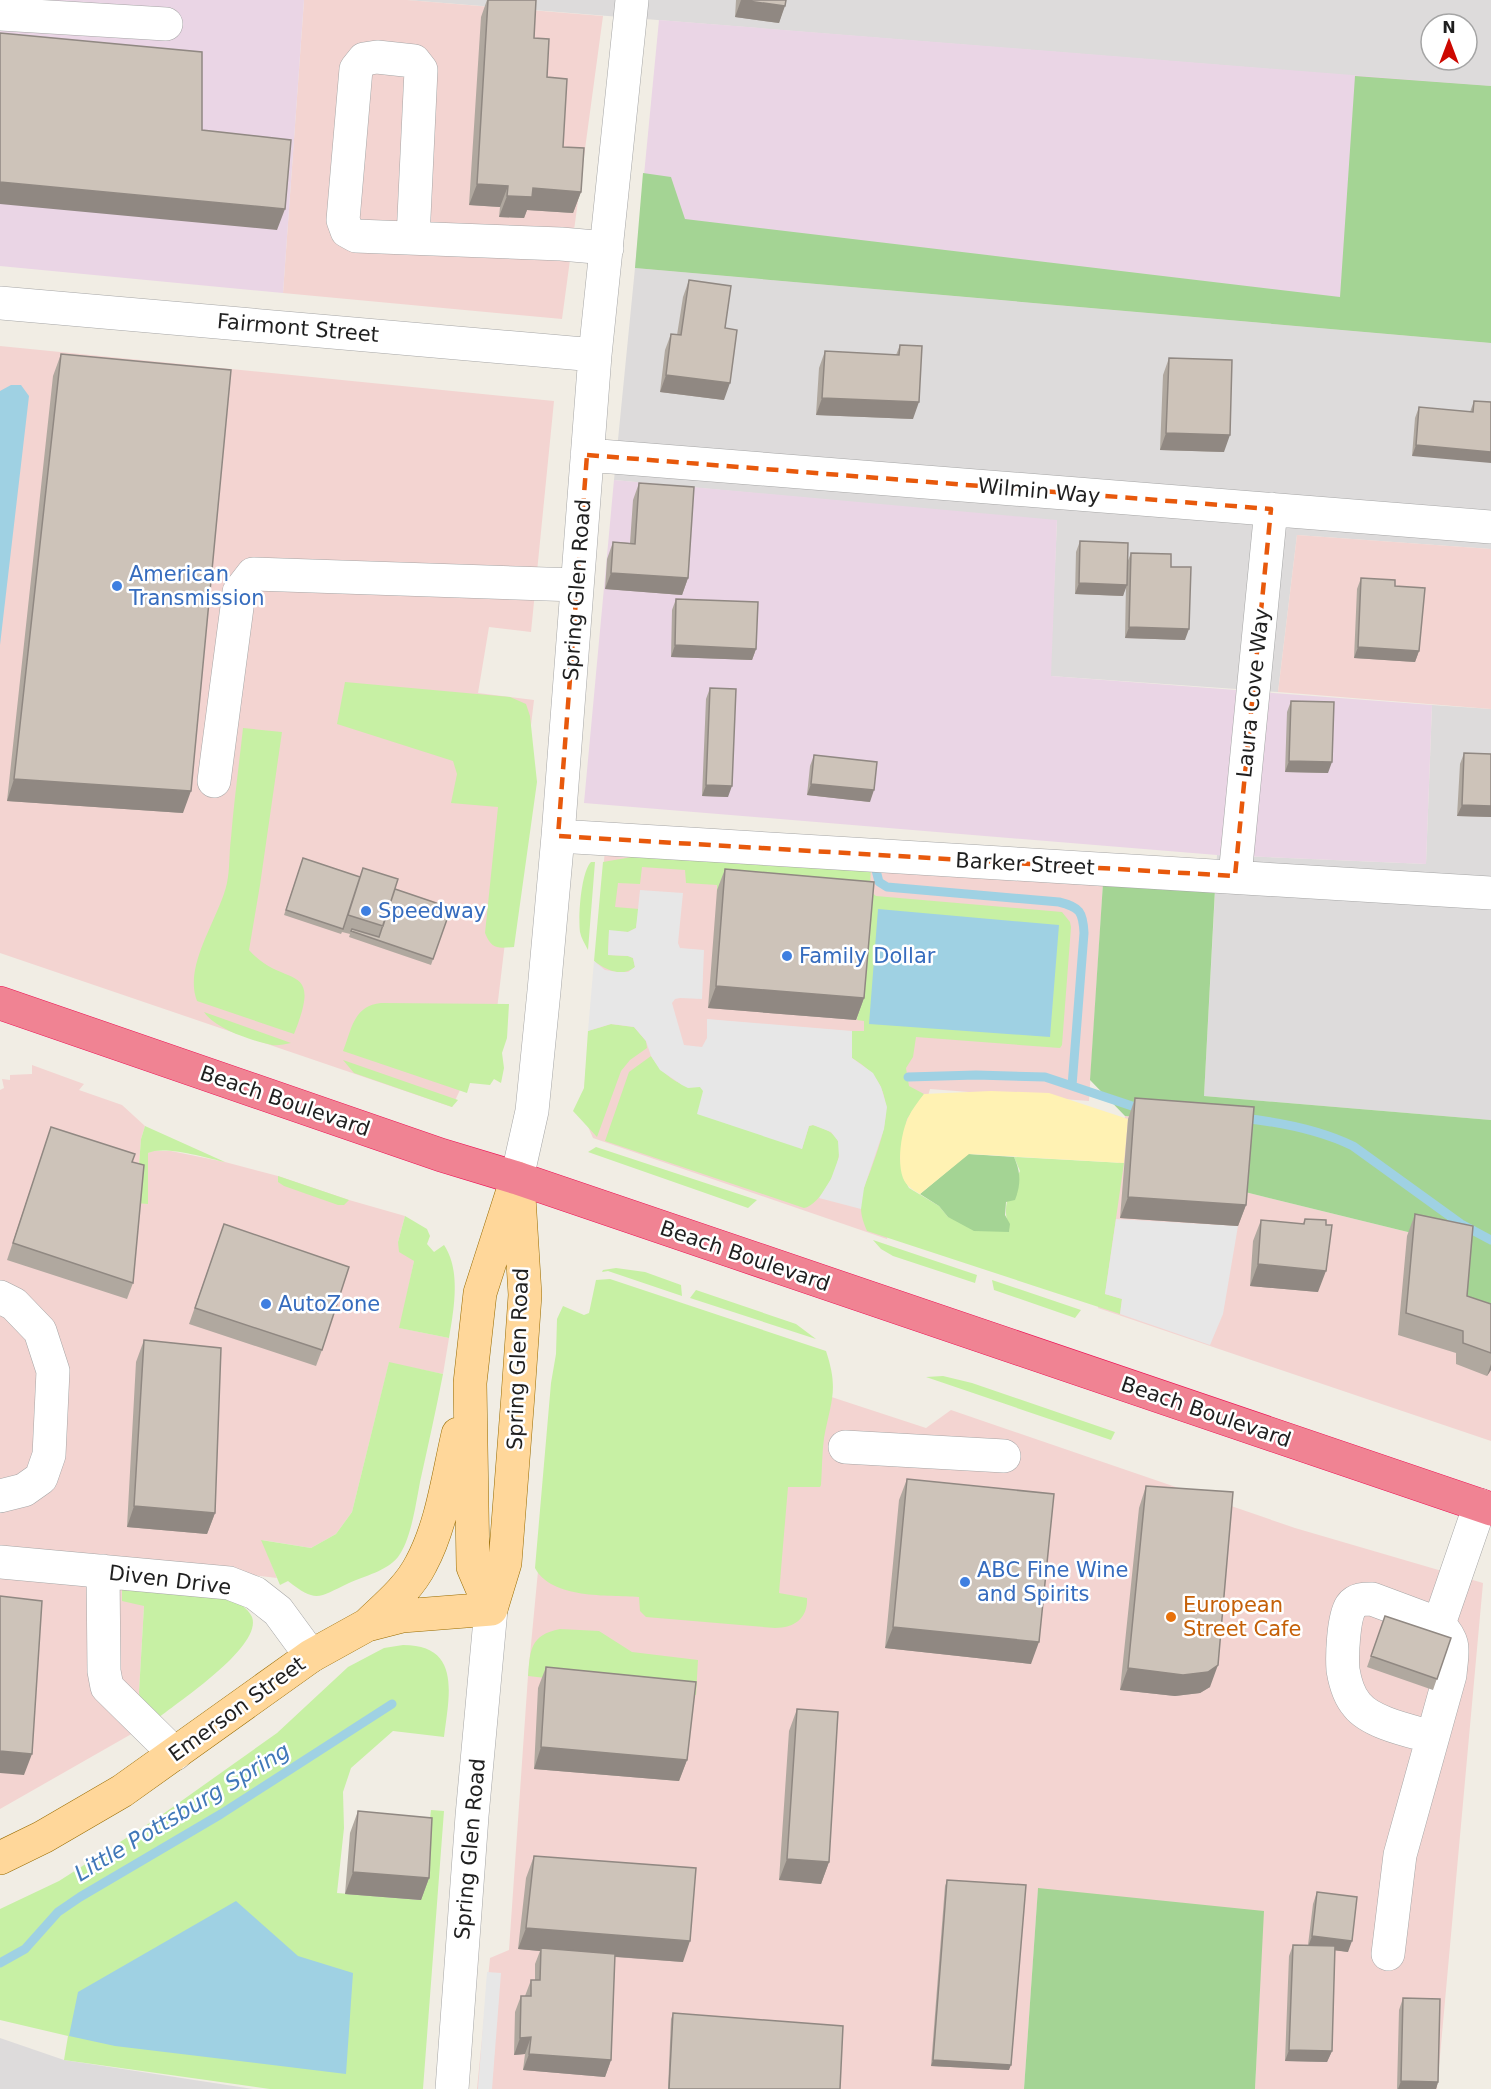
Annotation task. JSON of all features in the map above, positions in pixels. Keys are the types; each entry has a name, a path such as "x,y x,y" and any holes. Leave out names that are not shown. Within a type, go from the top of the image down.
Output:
{"highway":[{"name":"Beach Boulevard","path":"0,1003 441,1155 1485,1507"}],"main road":[{"name":"Spring Glen Road","path":"491,1609 473,1567 470,1383 480,1293 517,1179"},
{"name":"Spring Glen Road","path":"491,1609 506,1553 525,1295 517,1179"},
{"path":"367,1625 397,1597 420,1566 435,1531 470,1383"},
{"name":"Emerson Street","path":"0,1857 43,1837 122,1791 311,1656 367,1625 402,1616 491,1609"}],"street":[{"name":"Spring Glen Road","path":"517,1179 532,1111 558,836 595,355 632,0"},
{"path":"0,14 166,24"},
{"path":"413,238 421,70 414,61 377,57 364,59 356,69 344,220 347,231 356,236 550,243 607,248"},
{"name":"Fairmont Street","path":"0,303 595,355"},
{"name":"Wilmin Way","path":"587,455 1491,526"},
{"name":"Laura Cove Way","path":"1235,876 1271,509"},
{"path":"214,781 239,592 253,574 577,585"},
{"name":"Barker Street","path":"558,836 1491,893"},
{"path":"0,1297 14,1304 40,1331 53,1371 49,1455 41,1478 24,1490 0,1496"},
{"path":"845,1447 1004,1456"},
{"path":"1439,1624 1485,1507"},
{"name":"Diven Drive","path":"0,1562 229,1583 255,1593 278,1611 311,1656"},
{"path":"103,1571 104,1671 107,1687 175,1754"},
{"path":"1388,1954 1400,1855 1450,1675 1453,1645 1450,1636 1439,1624 1372,1599 1361,1599 1352,1605 1346,1622 1343,1670 1350,1695 1358,1707 1389,1725 1432,1737"},
{"name":"Spring Glen Road","path":"452,2089 472,1816 491,1609"}],"highlighted area":[{"path":"587,455 1271,509 1235,876 558,836"}],"shaded area":[{"path":"0,0 304,0 283,293 0,266"},
{"path":"304,0 407,0 603,16 562,319 283,293"},
{"path":"407,0 1491,0 1491,86 1355,76"},
{"path":"659,20 1491,86 1491,343 635,268"},
{"path":"635,268 1491,343 1491,549 1297,535 1278,692 1050,676 1057,521 614,480"},
{"path":"0,346 554,401 531,632 489,627 478,693 534,700 489,1076 467,1075 452,1107 0,953"},
{"path":"614,480 1057,520 1051,676 1432,705 1426,864 1217,855 584,803"},
{"path":"1297,535 1491,549 1491,709 1278,692"},
{"path":"1432,705 1491,709 1491,1120 1204,1096 1217,855 1426,864"},
{"path":"605,849 1103,883 1089,1101 930,1089 887,1239 593,1138 582,1113"},
{"path":"640,890 683,893 678,943 680,948 704,950 702,999 680,998 675,999 672,1003 684,1045 702,1047 707,1038 707,1019 852,1031 852,1058 873,1073 881,1087 887,1107 884,1129 864,1188 861,1209 819,1198 831,1179 839,1157 838,1141 831,1132 813,1125 809,1126 802,1149 697,1114 703,1091 700,1087 688,1088 660,1070 651,1056 646,1041 634,1027 611,1024 588,1031 594,961 605,970 617,972 628,972 635,967 633,958 608,955 609,930 628,932 636,928"},
{"path":"32,1065 84,1084 79,1090 122,1105 145,1126 141,1139 136,1203 148,1203 148,1153 171,1151 278,1176 405,1216 398,1242 414,1261 400,1328 449,1338 443,1374 389,1363 352,1512 336,1534 311,1548 262,1540 277,1578 119,1559 0,1549 0,1090 4,1088 2,1079 10,1080 10,1075 32,1074"},
{"path":"1125,1116 1248,1126 1245,1192 1469,1247 1491,1321 1491,1441 1098,1308"},
{"path":"1116,1219 1238,1226 1223,1314 1210,1345 1120,1314 1122,1299 1105,1294"},
{"path":"563,1309 926,1428 951,1410 1295,1528 1483,1583 1437,2089 1255,2089 1263,1912 1038,1889 1024,2089 477,2089 490,1958 509,1950 528,1676"},
{"path":"0,1578 122,1586 144,1606 139,1692 156,1720 0,1809"},
{"path":"487,1972 501,1973 492,2089 478,2089"},
{"path":"0,2038 64,2060 253,2089 0,2089"}],"green space":[{"path":"1355,76 1491,86 1491,343 635,268 643,173 671,177 685,219 1340,297"},
{"path":"345,682 510,697 526,704 530,716 537,782 514,947 496,947 485,933 498,807 451,803 457,774 453,761 337,724"},
{"path":"243,728 282,732 249,950 262,962 296,979 302,985 305,995 294,1034 197,1001 194,987 198,957 227,883"},
{"path":"655,853 871,862 870,891 876,896 1062,912 1071,927 1062,1045 1060,1048 916,1037 913,1057 906,1068 909,1086 924,1094 907,1119 900,1158 903,1177 909,1188 939,1206 948,1217 1009,1232 1006,1207 1010,1191 1020,1171 1014,1157 1124,1163 1105,1294 1122,1299 1120,1314 867,1231 861,1199 881,1139 886,1109 884,1095 878,1082 868,1070 852,1058 852,1031 864,1031 864,1021 857,1020 866,903 717,890 717,885 686,883 685,870 642,867 640,884 618,883 615,907 639,909 636,928 628,932 609,931 608,955 633,958 635,967 625,972 614,972 594,961 603,862"},
{"path":"591,862 595,862 588,950 581,934 579,916 585,875"},
{"path":"1103,883 1215,889 1204,1096 1491,1120 1491,1321 1464,1312 1469,1247 1245,1192 1248,1126 1125,1116 1090,1080"},
{"path":"381,1003 509,1004 507,1038 502,1053 504,1068 501,1083 494,1079 490,1085 470,1083 467,1093 343,1051 359,1014 372,1005"},
{"path":"204,1012 291,1043 272,1045 245,1037 225,1029"},
{"path":"611,1024 634,1027 646,1041 647,1048 630,1060 621,1071 597,1137 573,1111 584,1088 588,1031"},
{"path":"651,1056 672,1079 692,1087 700,1087 802,1149 809,1126 813,1125 832,1133 837,1139 839,1156 831,1178 819,1198 804,1208 605,1141 629,1072"},
{"path":"343,1060 458,1100 452,1107 354,1073"},
{"path":"145,1126 225,1162 175,1151 164,1150 148,1153 148,1204 136,1203 141,1139"},
{"path":"596,1147 757,1200 748,1208 588,1152"},
{"path":"968,1154 1014,1157 1019,1173 1019,1184 1015,1200 1006,1202 1005,1215 1010,1224 1009,1232 974,1231 948,1217 939,1206 920,1194"},
{"path":"278,1176 349,1200 344,1205 338,1205 284,1186 278,1182"},
{"path":"405,1216 427,1229 430,1236 427,1244 434,1252 444,1245 453,1266 455,1290 449,1338 399,1328 414,1261 399,1252 398,1242"},
{"path":"873,1240 977,1275 975,1283 893,1256 881,1249"},
{"path":"616,1268 645,1272 681,1285 682,1296 608,1271 602,1272"},
{"path":"610,1279 826,1351 833,1386 824,1438 821,1485 820,1487 788,1487 779,1593 807,1598 803,1616 794,1624 775,1628 646,1617 640,1611 639,1597 597,1595 567,1590 543,1578 535,1568 551,1383 556,1354 557,1319 563,1306 584,1315 589,1313 596,1280"},
{"path":"992,1280 1081,1310 1075,1318 994,1290"},
{"path":"696,1290 796,1324 816,1339 690,1298"},
{"path":"389,1362 443,1374 412,1521 403,1550 382,1570 324,1595 306,1593 288,1581 280,1585 261,1540 311,1548 336,1534 352,1512"},
{"path":"943,1376 972,1383 1115,1432 1111,1440 926,1377"},
{"path":"122,1586 228,1595 245,1608 252,1617 252,1629 232,1658 156,1720 141,1712 139,1692 144,1606 122,1601"},
{"path":"560,1629 599,1631 632,1652 698,1660 696,1695 528,1676 531,1651 537,1640 543,1635"},
{"path":"403,1645 422,1647 435,1654 443,1663 448,1676 449,1690 444,1737 393,1731 351,1768 343,1792 344,1828 337,1893 421,1900 431,1810 444,1811 423,2089 270,2089 64,2060 68,2036 0,2020 0,1909 59,1881 156,1819 277,1733 348,1667 384,1648"},
{"path":"1038,1888 1264,1911 1255,2089 1024,2089"}],"sand":[{"path":"991,1091 1049,1093 1128,1119 1124,1163 969,1154 920,1194 910,1188 904,1181 901,1171 902,1139 910,1115 924,1094"}],"water":[{"path":"11,385 21,385 29,396 0,645 0,391"},
{"path":"878,909 1059,925 1050,1037 869,1024"},
{"path":"236,1901 298,1956 353,1973 346,2074 115,2046 69,2036 78,1992"}],"building":[{"path":"488,0 536,0 534,38 549,39 547,77 567,79 563,147 584,148 581,192 533,188 532,197 507,196 508,186 477,184"},
{"path":"741,0 786,0 785,6"},
{"path":"0,33 202,52 202,130 291,140 285,209 0,182"},
{"path":"689,280 731,286 725,328 737,330 730,383 666,375 671,334 681,335"},
{"path":"900,345 922,346 919,402 822,398 825,351 899,355"},
{"path":"61,354 231,370 191,791 14,779"},
{"path":"1169,358 1232,360 1230,435 1166,433"},
{"path":"1474,401 1491,402 1491,452 1416,445 1419,407 1473,412"},
{"path":"639,483 694,487 688,578 611,573 613,542 635,544"},
{"path":"1080,541 1128,543 1127,585 1079,583"},
{"path":"1131,553 1171,554 1171,567 1191,567 1189,629 1129,627"},
{"path":"1361,578 1395,580 1395,586 1425,588 1419,651 1358,647"},
{"path":"676,599 758,602 756,649 675,645"},
{"path":"710,688 736,689 732,786 706,785"},
{"path":"1291,701 1334,702 1332,762 1289,761"},
{"path":"1464,753 1491,754 1491,806 1462,805"},
{"path":"814,755 877,762 874,790 811,784"},
{"path":"303,858 360,877 343,929 286,910"},
{"path":"363,868 398,879 383,926 348,915"},
{"name":"Family Dollar","path":"725,869 874,882 864,998 716,986"},
{"path":"395,889 451,908 433,959 351,931 352,929 379,937"},
{"path":"1135,1098 1254,1107 1246,1205 1128,1197"},
{"path":"51,1127 135,1154 132,1162 144,1165 133,1283 13,1243"},
{"path":"1415,1214 1473,1226 1467,1296 1491,1304 1491,1353 1463,1343 1463,1331 1406,1313"},
{"path":"1305,1219 1326,1220 1326,1225 1332,1225 1326,1271 1258,1264 1261,1220 1304,1224"},
{"name":"AutoZone","path":"224,1224 349,1267 322,1350 195,1308"},
{"path":"144,1340 221,1348 215,1513 134,1506"},
{"name":"ABC Fine Wine and Spirits","path":"907,1479 1054,1494 1039,1642 893,1627"},
{"name":"European Street Cafe","path":"1146,1486 1233,1492 1218,1665 1208,1672 1183,1675 1128,1668"},
{"path":"0,1596 42,1601 32,1754 0,1751"},
{"path":"1385,1616 1451,1638 1437,1679 1371,1656"},
{"path":"546,1667 696,1682 687,1760 541,1747"},
{"path":"797,1709 838,1712 829,1862 787,1859"},
{"path":"358,1811 432,1818 429,1878 353,1872"},
{"path":"534,1856 696,1868 690,1941 526,1928"},
{"path":"947,1880 1026,1885 1011,2065 933,2060"},
{"path":"1317,1892 1357,1897 1352,1941 1312,1936"},
{"path":"1293,1945 1335,1946 1332,2051 1289,2050"},
{"path":"541,1948 615,1954 611,2060 529,2054 531,2037 520,2038 521,1996 531,1996 531,1980 540,1980"},
{"path":"1403,1998 1440,1999 1438,2082 1401,2081"},
{"path":"673,2013 843,2026 840,2089 669,2089"}],"waterway":[{"path":"876,870 879,882 887,887 1059,902 1076,908 1083,920 1084,933 1072,1086"},
{"name":"Little Pottsburg Spring","path":"908,1077 976,1075 1045,1077 1141,1109"},
{"name":"Little Pottsburg Spring","path":"1242,1118 1327,1135 1353,1146 1461,1224 1491,1240"},
{"name":"Little Pottsburg Spring","path":"0,1963 25,1949 58,1912 80,1897 221,1814 392,1704"}],"place":[{"name":"American Transmission","path":"117,586"},
{"name":"Speedway","path":"366,911"},
{"name":"Family Dollar","path":"787,956"},
{"name":"AutoZone","path":"266,1304"},
{"name":"ABC Fine Wine and Spirits","path":"965,1582"},
{"name":"European Street Cafe","path":"1171,1617"}]}
